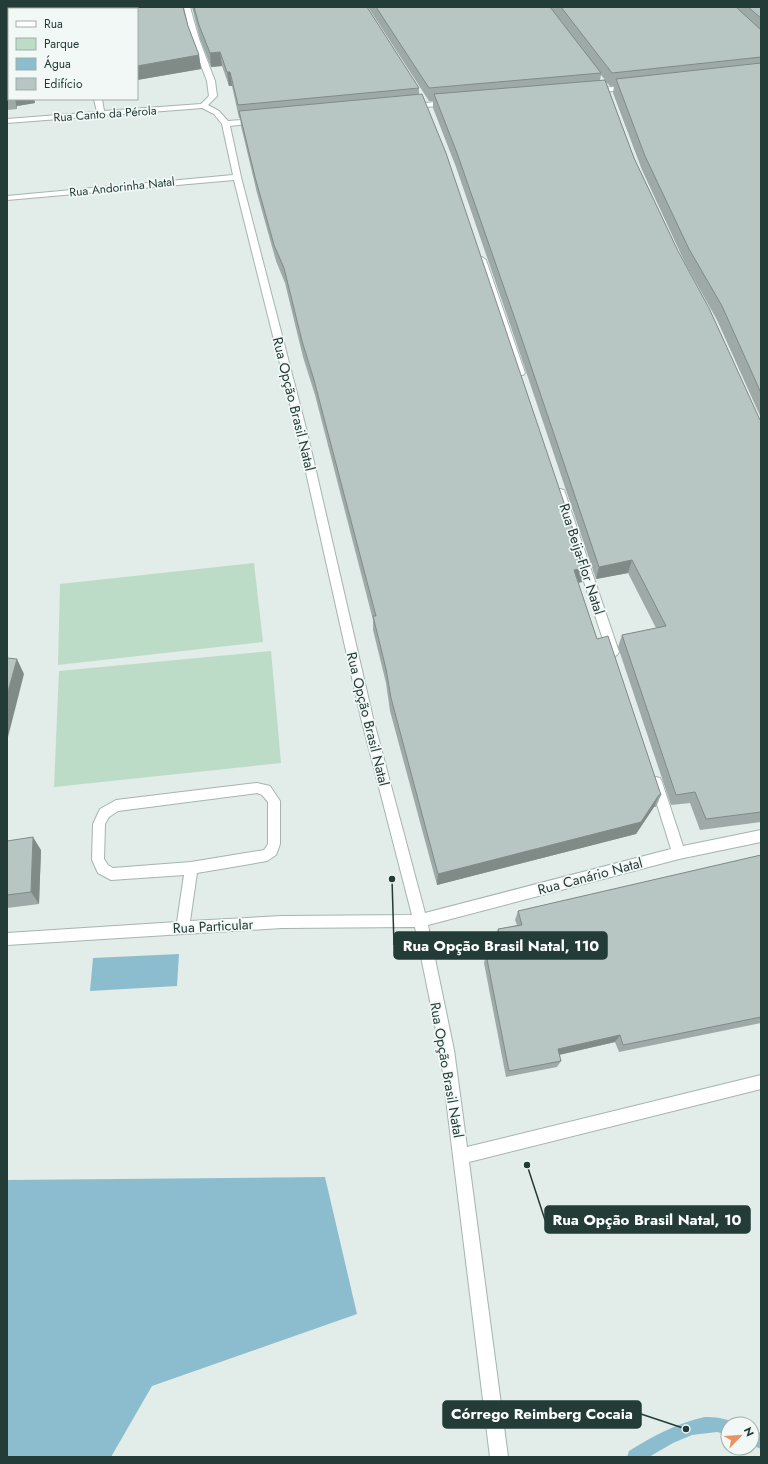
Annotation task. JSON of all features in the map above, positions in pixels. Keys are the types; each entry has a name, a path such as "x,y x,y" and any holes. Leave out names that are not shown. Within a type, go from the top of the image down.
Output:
{"street":[{"path":"187,7 195,39 211,81 213,96 203,106"},
{"path":"587,91 638,86"},
{"path":"98,100 101,113"},
{"path":"402,107 424,101 454,102"},
{"path":"424,101 431,118"},
{"name":"Rua Canto da Pérola","path":"7,121 203,106"},
{"name":"Rua Opção Brasil Natal","path":"203,106 215,110 223,116 226,124 237,177 302,432 367,718 420,921 447,1050 488,1375 500,1457"},
{"path":"226,124 265,120"},
{"name":"Rua Andorinha Natal","path":"7,198 237,177"},
{"path":"478,248 524,386"},
{"name":"Rua Beija-Flor Natal","path":"556,481 617,663"},
{"path":"652,769 679,853"},
{"path":"257,788 266,790 270,794 274,802 274,844 270,853 262,857 191,868 111,874 106,873 98,860 99,824 101,818 104,813 116,806 257,788"},
{"name":"Rua Canário Natal","path":"420,921 679,853 761,836"},
{"path":"182,927 191,868"},
{"name":"Rua Particular","path":"7,939 282,922 420,921"},
{"path":"461,1156 761,1082"}],"green space":[{"path":"254,563 263,642 58,665 60,584"},
{"path":"271,651 281,763 54,787 59,671"}],"water":[{"path":"179,954 177,986 90,991 93,958"},
{"path":"325,1177 357,1314 152,1386 111,1457 7,1457 7,1180"}],"building":[{"path":"7,7 183,7 188,26 199,55 138,66 138,8 8,8 7,96"},
{"path":"194,7 367,7 419,88 238,105 230,72 227,72 220,52 210,53"},
{"path":"376,7 550,7 601,73 429,88"},
{"path":"561,7 736,7 761,30 761,57 612,73"},
{"path":"748,7 761,7 761,18"},
{"path":"761,63 761,393 722,306 689,249 645,156 616,79"},
{"path":"605,80 634,158 678,251 709,308 761,421 761,812 706,819 695,792 676,795 622,635 666,626 632,560 599,567 516,322 457,153 434,94"},
{"path":"422,94 446,153 586,568 574,570 597,639 608,636 661,795 659,795 641,822 438,874 391,698 386,669 373,616 376,616 314,380 302,341 284,268 274,245 239,111"},
{"path":"7,658 17,659 7,695"},
{"path":"33,837 31,892 7,895 7,841"},
{"path":"761,855 761,1017 623,1045 620,1035 558,1049 561,1061 509,1071 486,954 489,942 500,940 498,929 522,925 518,911"}],"waterway":[{"path":"635,1457 655,1444 692,1427 720,1425"}],"place":[{"name":"Rua Opção Brasil Natal, 110","path":"392,879"},
{"name":"Rua Opção Brasil Natal, 10","path":"527,1165"},
{"name":"Córrego Reimberg Cocaia","path":"686,1429"}]}
